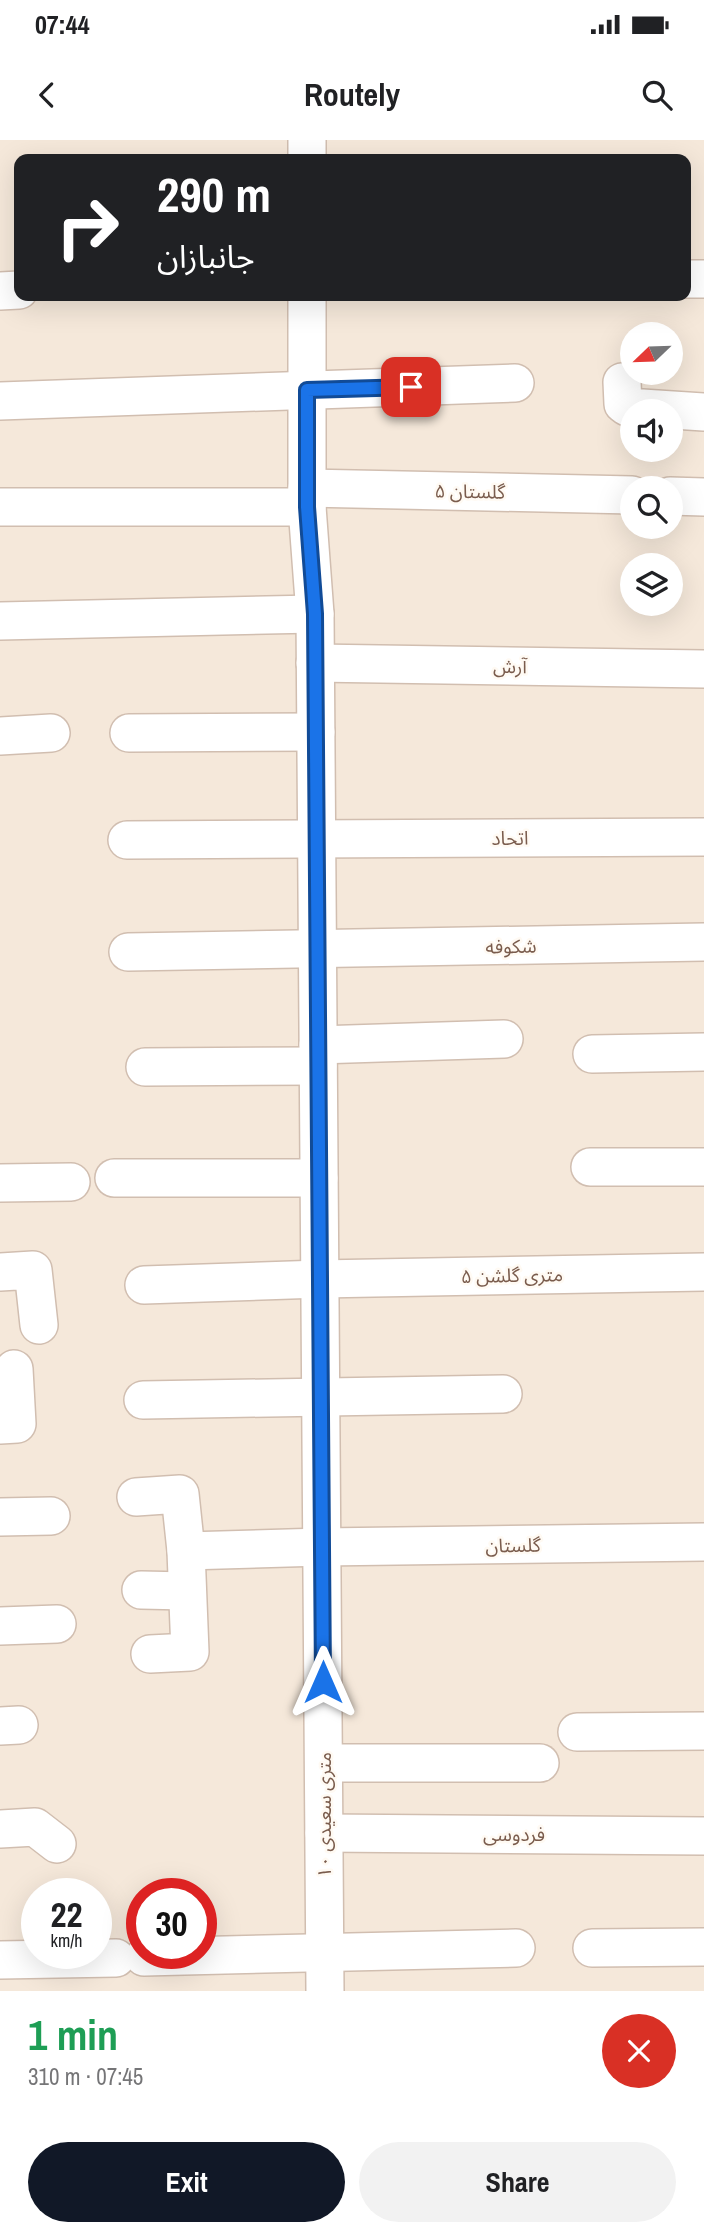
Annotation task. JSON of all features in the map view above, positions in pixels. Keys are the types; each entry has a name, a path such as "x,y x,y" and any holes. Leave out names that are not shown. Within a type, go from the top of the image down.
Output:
{"street":[{"name":"۱۰ متری سعیدی","path":"307,301 307,497 315,614 325,1991"},
{"path":"0,401 515,383"},
{"path":"622,385 623,404 627,407 704,412"},
{"name":"گلستان ۵","path":"0,507 307,497 620,495"},
{"path":"683,496 704,496"},
{"path":"0,621 315,614"},
{"name":"آرش","path":"315,663 704,669"},
{"path":"0,736 51,733"},
{"path":"129,733 316,733"},
{"name":"اتحاد","path":"127,840 704,836"},
{"name":"شکوفه","path":"128,952 704,942"},
{"path":"145,1068 504,1039"},
{"path":"592,1054 704,1052"},
{"path":"590,1167 704,1167"},
{"path":"114,1178 319,1178"},
{"path":"0,1183 71,1182"},
{"path":"17,1271 40,1325"},
{"name":"۵ متری گلشن","path":"144,1285 704,1272"},
{"path":"8,1424 13,1369"},
{"path":"143,1400 503,1394"},
{"path":"136,1497 180,1494 186,1551 190,1652 150,1654"},
{"path":"0,1517 51,1516"},
{"name":"گلستان","path":"186,1551 322,1546 704,1542"},
{"path":"141,1590 187,1591"},
{"path":"0,1626 57,1624"},
{"path":"577,1732 704,1731"},
{"path":"324,1763 540,1763"},
{"path":"0,1829 35,1827 57,1844"},
{"name":"فردوسی","path":"324,1833 704,1836"},
{"path":"592,1948 704,1947"},
{"path":"0,1960 516,1948"}],"shaded area":[{"path":"0,140 704,140 704,1991 0,1991"}],"route":[{"path":"323,1682 315,614 307,507 307,390 411,387"}]}
